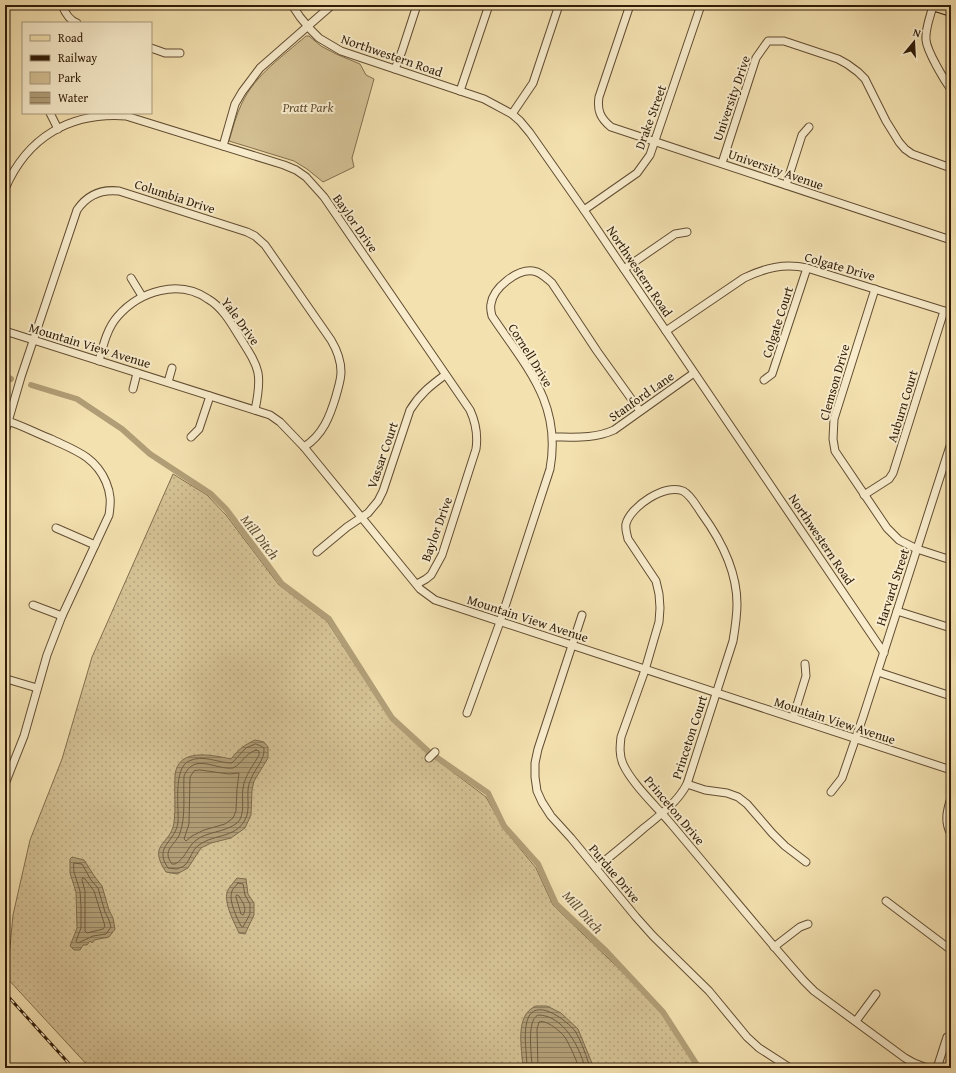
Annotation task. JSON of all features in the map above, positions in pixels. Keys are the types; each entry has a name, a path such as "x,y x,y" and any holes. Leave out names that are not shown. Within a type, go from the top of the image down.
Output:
{"main road":[{"path":"931,6 951,12"}],"street":[{"path":"62,5 65,13 70,19 75,22"},
{"name":"Northwestern Road","path":"292,5 307,26 319,38 341,51 494,104 512,114 530,133 584,210 884,653"},
{"path":"223,146 235,104 260,68 332,5"},
{"path":"395,69 417,5"},
{"path":"460,91 489,5"},
{"path":"512,114 533,83 559,5"},
{"name":"University Avenue","path":"630,5 599,97 599,113 604,121 611,127 951,240"},
{"name":"Drake Street","path":"584,210 636,173 650,156 656,142 701,5"},
{"path":"931,6 926,30 926,40 947,84 951,89"},
{"name":"University Drive","path":"722,163 756,58 768,40 784,41 838,59 847,64 865,79 886,121 905,149 912,154 951,168"},
{"path":"152,48 165,53 180,53"},
{"path":"50,114 58,129"},
{"name":"Baylor Drive","path":"5,189 10,177 21,160 43,138 74,122 90,117 111,115 126,116 284,165 296,170 306,177 324,197 354,240 472,416 476,427 478,440 476,449 442,555 431,575 417,584"},
{"path":"786,185 802,135 809,127"},
{"name":"Columbia Drive","path":"5,432 7,420 73,218 81,204 95,194 102,191 119,190 247,232 255,236 265,245 331,340 338,354 341,377 330,416 321,430 310,443 304,447"},
{"path":"624,269 675,234 687,232"},
{"name":"Colgate Drive","path":"666,331 744,278 758,271 787,265 807,268 947,312"},
{"name":"Colgate Court","path":"764,380 772,374 807,268"},
{"name":"Cornell Drive","path":"467,713 500,622 550,469 552,453 553,437 550,417 544,397 528,368 492,316 490,308 495,292 513,277 526,272 536,272 545,276 552,283 597,351 640,411"},
{"path":"131,278 142,296"},
{"name":"Yale Drive","path":"99,361 105,340 118,316 142,296 172,289 196,293 208,298 216,305 230,323 257,366 260,388 255,410"},
{"name":"Clemson Drive","path":"875,289 833,428 832,439 835,451 890,532 899,540 917,549 951,560"},
{"name":"Auburn Court","path":"864,495 889,479 893,473 947,312"},
{"name":"Mountain View Avenue","path":"5,331 270,415 280,422 304,447 424,593 435,600 951,770"},
{"path":"168,382 172,368"},
{"path":"133,389 137,373"},
{"name":"Stanford Lane","path":"553,437 593,437 604,435 614,430 694,373"},
{"name":"Vassar Court","path":"316,552 347,527 368,513 374,506 383,491 410,410 424,391 445,375"},
{"path":"191,437 199,429 210,396"},
{"path":"6,781 24,736 47,655 62,616 108,515 111,503 108,488 102,473 86,456 7,420"},
{"name":"Harvard Street","path":"831,792 842,778 856,739 951,443"},
{"name":"Princeton Drive","path":"716,693 733,641 737,603 734,580 728,559 713,528 689,496 678,490 661,492 648,499 634,511 626,523 628,539 656,581 660,608 659,622 645,670 621,737 619,747 620,758 623,765 661,814 774,947 814,991 914,1063 927,1068"},
{"path":"56,528 95,545"},
{"path":"33,605 62,616"},
{"path":"897,611 951,628"},
{"name":"Purdue Drive","path":"582,614 573,646 538,749 535,763 535,777 540,796 551,816 653,936 709,991 747,1037 759,1048 790,1068"},
{"path":"793,718 806,676 805,664"},
{"path":"878,672 951,696"},
{"path":"10,680 37,688"},
{"name":"Princeton Court","path":"596,868 675,802 687,784 716,693"},
{"path":"687,784 705,790 727,793 738,797 747,804 785,846 806,862"},
{"path":"951,798 946,818 951,834"},
{"path":"886,902 951,950"},
{"path":"774,947 800,927 808,924"},
{"path":"856,1021 876,994"},
{"path":"938,1068 947,1037"}],"green space":[{"name":"Pratt Park","path":"306,36 309,36 321,46 336,54 360,64 366,75 374,79 352,158 354,167 323,182 294,161 229,141 240,108 254,84 270,66"},
{"path":"173,474 207,495 226,515 279,585 327,621 389,717 425,751 486,797 504,829 536,868 553,905 636,985 666,1018 697,1068 90,1068 7,978 13,915 30,840 62,759 92,657"}],"water":[{"path":"255,740 264,742 268,747 268,758 254,781 252,790 251,815 245,828 231,838 211,843 201,848 188,868 177,874 166,872 161,863 159,850 172,831 174,823 175,776 177,767 182,761 197,755 231,759 242,748"},
{"path":"72,857 84,860 102,886 113,918 115,929 109,937 94,940 92,943 90,941 87,945 83,945 80,950 74,950 70,946 77,928 76,892 70,873 70,859"},
{"path":"237,878 246,879 248,894 254,903 254,915 245,934 239,933 230,913 226,897 230,886"},
{"path":"536,1006 547,1006 561,1013 578,1029 594,1068 523,1068 521,1042 522,1025 529,1010"}],"waterway":[{"name":"Mill Ditch","path":"5,376 11,379"},
{"name":"Mill Ditch","path":"31,385 77,399 122,429 150,454 211,494 226,509 282,584 329,619 392,718 429,752"},
{"name":"Mill Ditch","path":"436,757 488,793 504,826 538,864 556,904 606,951 663,1012 699,1068"}],"railway":[{"path":"5,993 73,1068"}]}
